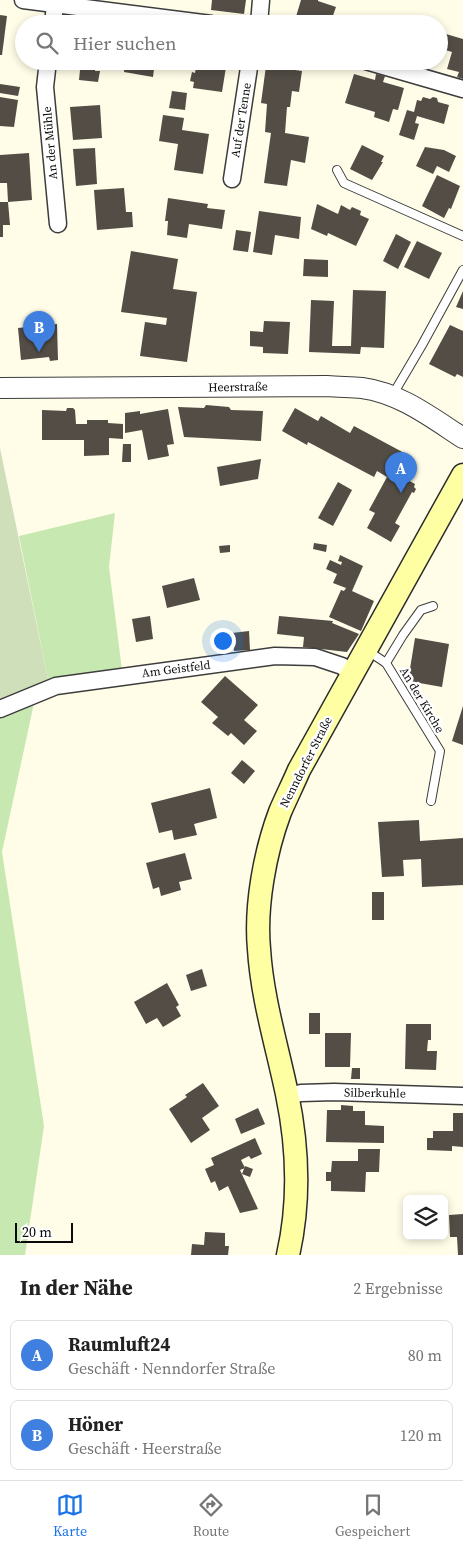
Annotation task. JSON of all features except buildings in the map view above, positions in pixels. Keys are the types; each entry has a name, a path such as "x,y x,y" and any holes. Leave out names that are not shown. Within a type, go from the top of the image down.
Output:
{"main road":[{"name":"Nenndorfer Straße","path":"288,1255 293,1232 297,1187 294,1138 287,1096 263,991 258,947 259,904 267,860 280,813 299,770 366,650 460,490"}],"street":[{"path":"23,0 141,15"},
{"path":"259,15 260,0"},
{"path":"54,15 55,4"},
{"name":"An der Mühle","path":"47,70 45,87 58,224"},
{"name":"Auf der Tenne","path":"232,179 249,70"},
{"path":"399,70 463,89"},
{"name":"Heerstraße","path":"0,388 327,386 364,388 392,396 423,412 463,438"},
{"name":"Am Geistfeld","path":"0,709 56,686 275,656 315,658 342,666 353,674"},
{"name":"Silberkuhle","path":"287,1096 301,1093 334,1092 463,1096"}],"lane":[{"path":"337,170 344,183 463,236"},
{"path":"392,396 463,270"},
{"path":"386,663 403,635 422,610 433,606"},
{"name":"An der Kirche","path":"366,650 386,663 440,751 432,801"}],"green space":[{"path":"0,448 49,684 0,704"},
{"path":"115,513 109,567 122,670 49,684 19,536"},
{"path":"34,703 2,852 44,1126 25,1255 0,1255 0,717"}],"place":[{"name":"Höner","path":"39,352"},
{"name":"Raumluft24","path":"401,493"}]}
